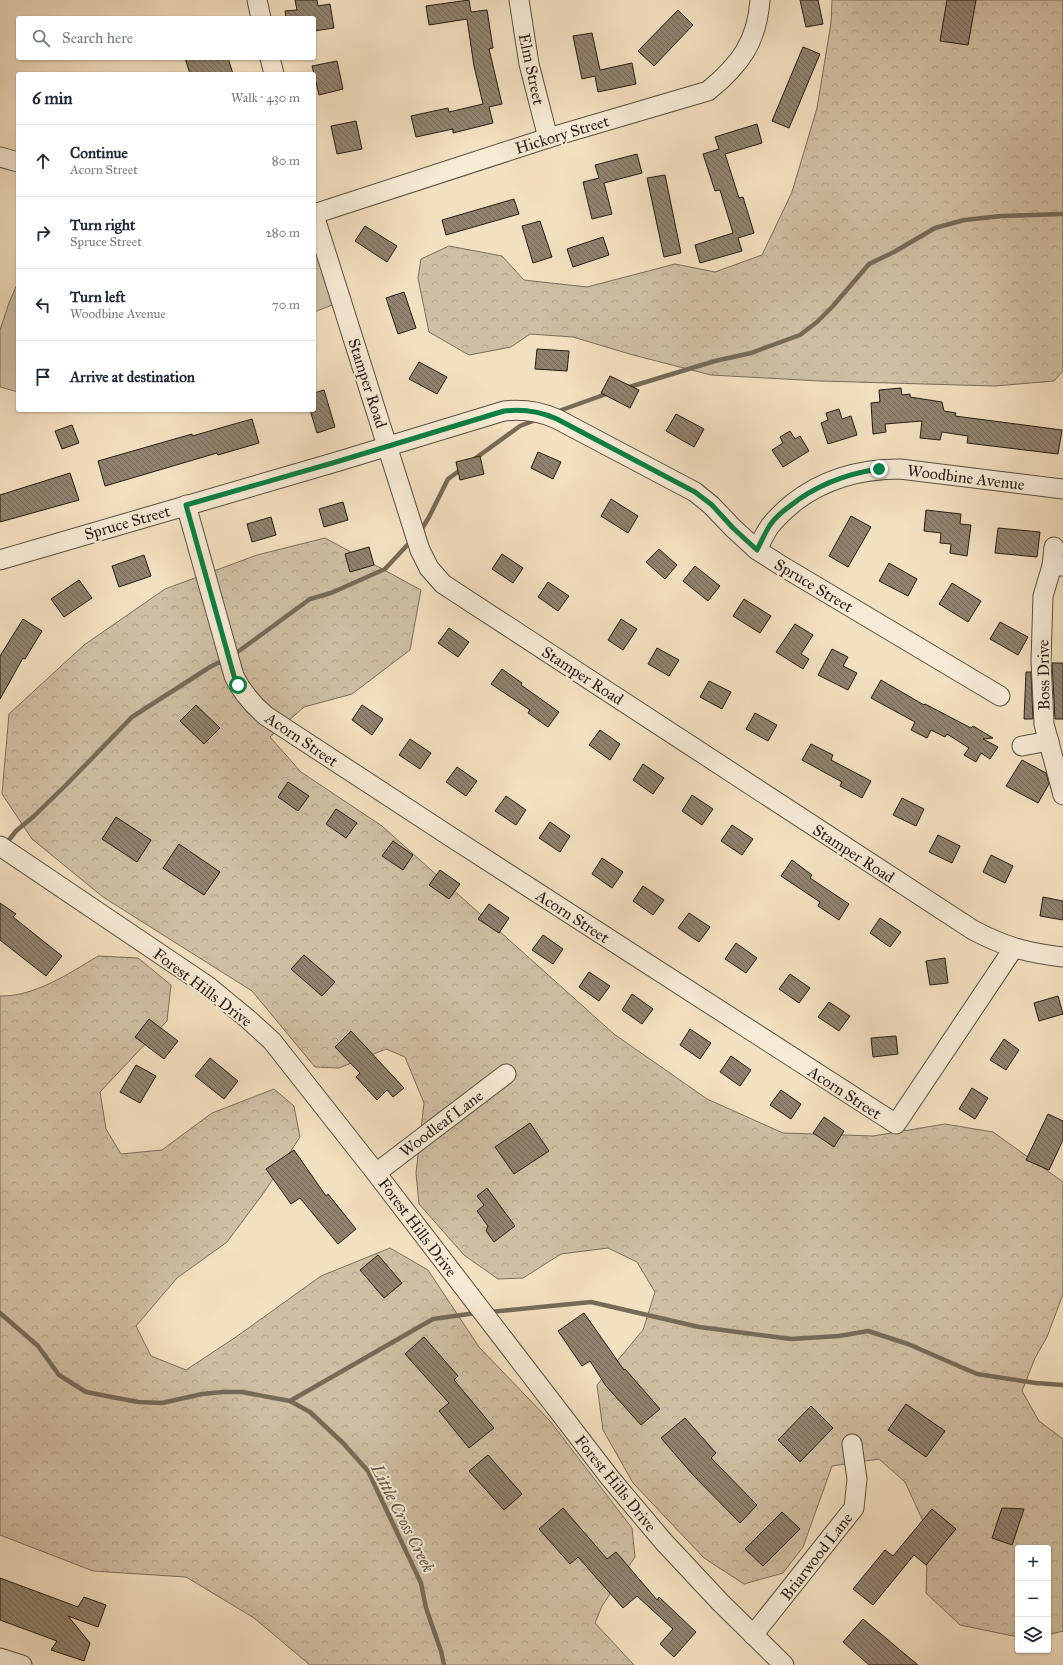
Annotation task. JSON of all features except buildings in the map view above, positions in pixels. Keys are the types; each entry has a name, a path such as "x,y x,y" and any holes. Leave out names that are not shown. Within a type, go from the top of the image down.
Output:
{"street":[{"path":"257,0 261,16"},
{"name":"Elm Street","path":"519,0 529,64 548,138"},
{"name":"Hickory Street","path":"316,213 548,138 708,91 727,76 754,36 759,15 760,0"},
{"path":"270,60 274,72"},
{"path":"0,157 16,161"},
{"name":"Stamper Road","path":"316,220 420,550 429,568 443,584 973,930 991,940 1013,949 1034,954 1063,957"},
{"name":"Spruce Street","path":"6,558 388,447 504,411 517,410 538,412 557,419 695,492 712,505 733,528 757,550 1000,696"},
{"name":"Woodbine Avenue","path":"757,550 771,524 801,497 819,486 858,472 879,469 900,469 1063,489"},
{"name":"Acorn Street","path":"186,505 234,676 244,694 266,716 896,1124 1013,949"},
{"name":"Boss Drive","path":"1054,547 1058,566 1043,596 1041,661 1044,724 1063,795"},
{"path":"0,575 6,558"},
{"path":"1022,746 1049,740"},
{"name":"Forest Hills Drive","path":"0,846 209,987 272,1041 286,1056 610,1478 664,1541 753,1635 784,1665"},
{"name":"Woodleaf Lane","path":"376,1173 506,1074"},
{"name":"Briarwood Lane","path":"753,1635 854,1508 857,1479 852,1444"},
{"path":"0,1658 22,1665"}],"green space":[{"path":"832,0 1063,0 1063,371 1054,381 995,386 820,381 711,375 633,355 573,337 530,334 511,347 469,355 429,332 418,278 421,259 449,246 502,256 524,280 587,287 675,264 715,272 762,255 792,192 817,108 831,23"},
{"path":"316,247 335,304 316,311"},
{"path":"16,287 16,391 0,387 0,330"},
{"path":"325,538 421,590 410,650 352,694 304,707 270,737 301,772 382,826 614,1034 707,1099 783,1133 873,1136 945,1124 993,1132 1063,1182 1063,1294 1047,1337 1035,1358 1022,1391 1039,1421 1063,1439 1063,1631 1051,1634 1051,1545 1015,1545 1015,1636 960,1625 926,1593 928,1532 905,1482 879,1459 832,1466 803,1547 783,1573 744,1584 704,1558 633,1483 603,1430 597,1385 643,1330 655,1292 637,1262 608,1248 561,1254 523,1278 498,1279 464,1255 419,1204 416,1173 424,1103 405,1057 386,1049 339,1068 315,1067 252,991 103,897 32,839 2,794 9,714 84,645 165,589 257,555"},
{"path":"98,956 138,958 171,985 167,1021 100,1092 106,1129 121,1154 162,1150 212,1113 274,1089 294,1106 300,1137 265,1191 227,1242 177,1278 136,1326 151,1356 186,1370 236,1337 321,1276 390,1248 428,1270 479,1347 550,1421 632,1528 635,1557 602,1606 595,1623 634,1665 310,1665 254,1618 186,1577 93,1571 0,1535 0,996 26,993 39,988 64,976"}],"waterway":[{"path":"626,388 715,361 751,353 800,335 817,322 833,306 869,264 894,252 935,228 964,220 1002,216 1063,214"},
{"path":"556,412 609,393"},
{"path":"473,460 520,426 538,419"},
{"path":"420,532 448,479 463,468"},
{"path":"232,656 310,599 331,593 385,569 412,540"},
{"path":"5,845 16,831 33,817 67,784 132,717 210,667 226,659"},
{"path":"490,1312 591,1302 699,1327 791,1339 839,1336 868,1331 908,1344 977,1374 1036,1383 1063,1385"},
{"name":"Little Cross Creek","path":"0,1313 38,1346 59,1375 86,1392 138,1402 162,1403 202,1394 242,1392 290,1401 310,1412 343,1443 368,1471 421,1583 426,1608 441,1651 444,1665"},
{"path":"290,1401 433,1319 476,1313"}],"route":[{"path":"238,685 234,676 186,505 336,462 504,411 517,410 538,412 557,419 695,492 712,505 733,528 757,550 771,524 801,497 819,486 838,478 858,472 879,469"}]}
